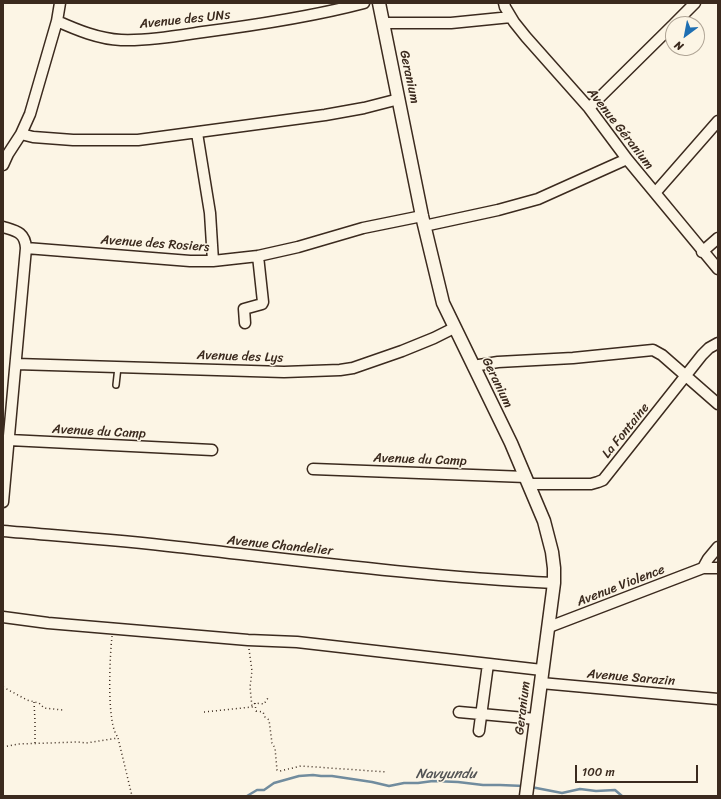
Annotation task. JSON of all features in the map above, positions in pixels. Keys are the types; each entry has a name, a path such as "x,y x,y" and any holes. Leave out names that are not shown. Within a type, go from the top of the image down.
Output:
{"street":[{"path":"3,165 21,134 34,100 57,21 60,3"},
{"name":"Avenue des UNs","path":"57,21 78,30 101,37 121,40 168,37 270,24 364,3"},
{"name":"Geranium","path":"379,3 423,221 443,303 528,481 544,521 552,552 554,583 526,796"},
{"name":"Avenue Géranium","path":"504,3 526,37 589,108 627,159 702,252 718,269"},
{"path":"681,16 695,3"},
{"path":"383,23 451,23 511,16"},
{"path":"589,108 665,32"},
{"path":"21,134 54,139 121,141 138,140 197,133 364,108 399,98"},
{"path":"655,193 718,121"},
{"path":"197,133 210,212 213,261"},
{"name":"Avenue des Rosiers","path":"26,245 190,261 213,261 258,256 298,247 367,227 423,221 498,210 538,199 627,159"},
{"path":"3,227 18,232 24,238 26,245 3,502"},
{"path":"702,252 718,238"},
{"path":"245,323 244,309 262,304 263,302 258,256"},
{"name":"Avenue des Lys","path":"16,364 284,372 347,369 402,351 454,328"},
{"name":"La Fontaine","path":"528,481 591,484 601,481 702,355 709,348 718,343"},
{"path":"473,366 498,362 573,358 653,350 662,355 718,404"},
{"name":"Avenue du Camp","path":"8,440 212,450"},
{"name":"Avenue du Camp","path":"313,469 528,481"},
{"name":"Avenue Chandelier","path":"3,531 178,547 266,558 446,576 554,583"},
{"path":"718,547 703,568 718,568"},
{"name":"Avenue Violence","path":"549,627 703,568"},
{"path":"3,617 48,623 349,647 542,670"},
{"path":"479,731 488,664"},
{"name":"Avenue Sarazin","path":"541,683 718,699"},
{"path":"459,712 536,719"}],"lane":[{"path":"116,385 118,367"}],"path":[{"path":"113,628 109,673 111,719 115,734 118,738 132,796"},
{"path":"248,640 252,671 250,687 252,707"},
{"path":"3,687 27,700 39,703 44,708 63,710"},
{"path":"255,703 264,704 268,698"},
{"path":"34,702 35,743"},
{"path":"204,712 252,707 255,703"},
{"path":"255,703 256,711 263,712 265,717 269,720 272,743 275,748 277,770 280,771 301,766 387,772"},
{"path":"3,747 35,743 86,743 118,738"}],"waterway":[{"name":"Navyundu","path":"247,796 257,790 264,790 274,783 299,776 313,775 332,776 389,786 404,783 433,781 483,785 524,786"},
{"name":"Navyundu","path":"531,787 562,793 580,789 596,791 615,790 622,796"}]}
